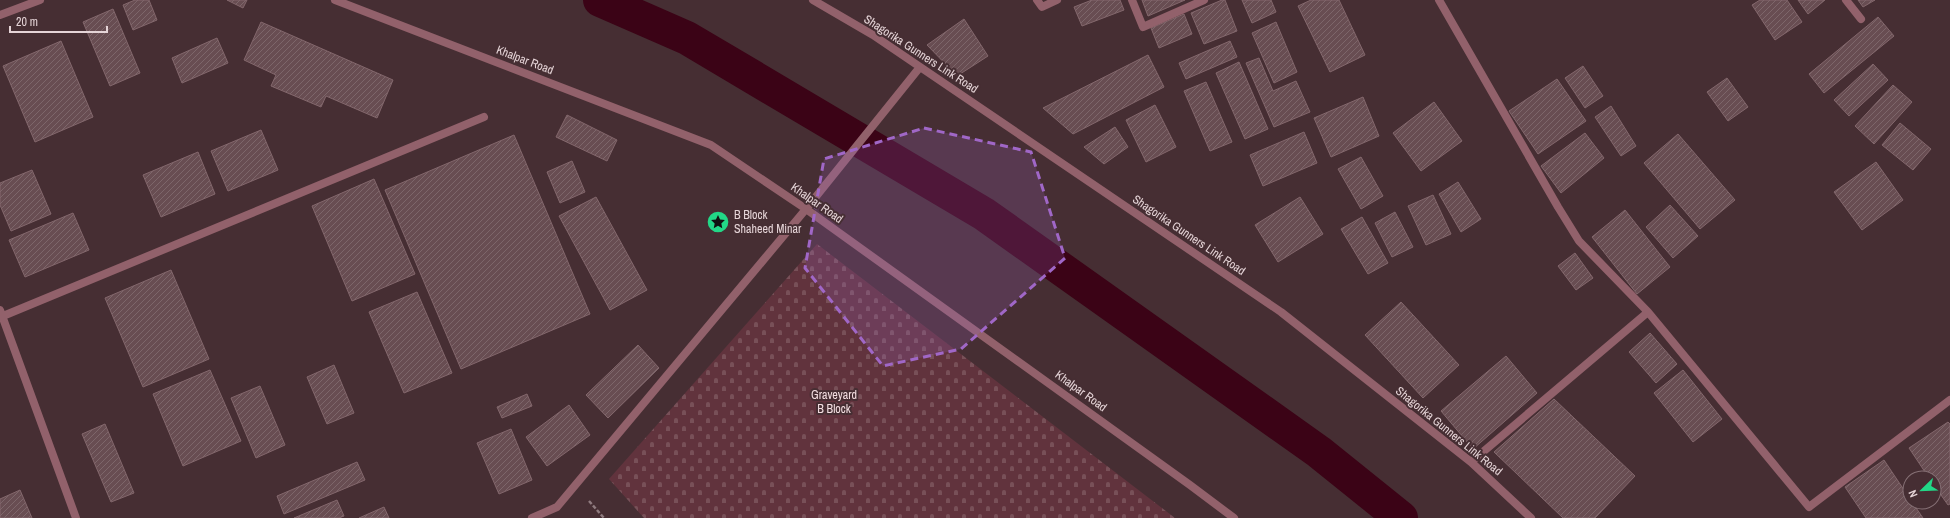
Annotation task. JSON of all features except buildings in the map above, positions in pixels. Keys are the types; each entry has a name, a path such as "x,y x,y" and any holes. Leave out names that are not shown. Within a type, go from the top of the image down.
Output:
{"street":[{"path":"0,16 40,0"},
{"name":"Khalpar Road","path":"335,0 711,145 806,209 1234,518"},
{"name":"Shagorika Gunners Link Road","path":"813,0 873,35 1281,312 1471,462 1531,518"},
{"path":"1037,0 1042,7 1057,0"},
{"path":"1132,0 1143,26 1204,0"},
{"path":"1439,0 1579,241 1648,312 1809,507 1950,400"},
{"path":"1846,0 1861,19"},
{"path":"532,518 557,507 806,209 920,67"},
{"path":"76,518 1,313 484,117"},
{"path":"1471,462 1648,312"}],"highlighted area":[{"path":"924,128 1031,152 1065,258 961,349 883,366 805,268 824,159"}],"green space":[{"name":"Graveyard B Block","path":"817,244 1175,518 644,518 609,479"}],"waterway":[{"path":"600,0 687,38 984,214 1319,452 1401,518"}],"place":[{"name":"B Block Shaheed Minar","path":"718,222"}]}
